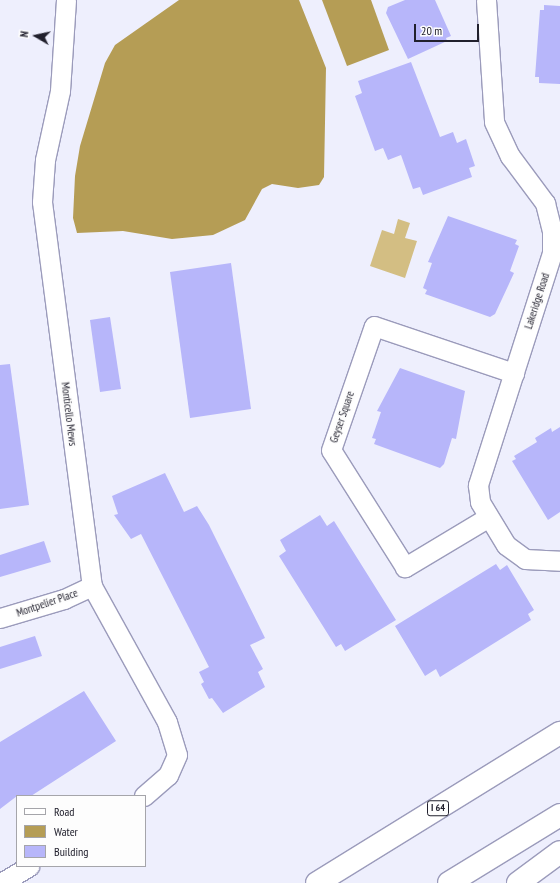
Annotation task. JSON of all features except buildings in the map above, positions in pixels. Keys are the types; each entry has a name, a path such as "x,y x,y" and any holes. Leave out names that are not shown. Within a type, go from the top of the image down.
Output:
{"highway":[{"name":"I 64","path":"316,883 560,733"},
{"path":"449,883 560,815"},
{"path":"518,883 560,852"}],"street":[{"name":"Monticello Mews","path":"66,0 60,91 45,160 42,202 92,586 167,722 177,755 168,775 145,795"},
{"name":"Lakeridge Road","path":"486,0 494,122 510,156 545,203 556,253 514,373 478,485 487,518 506,545 525,559 560,561"},
{"name":"Geyser Square","path":"487,518 405,567 331,450 374,326 514,373"},
{"name":"Montpelier Place","path":"0,618 64,599 92,586"},
{"path":"1,883 27,867"}],"shaded area":[{"path":"398,219 410,223 405,238 417,241 405,278 370,266 382,230 394,234"}],"water":[{"path":"179,0 299,0 326,68 324,177 319,185 298,188 272,184 262,189 245,220 213,235 172,239 123,231 77,233 73,218 75,176 80,146 105,63 115,45"},
{"path":"322,0 371,0 389,50 347,66"}]}
